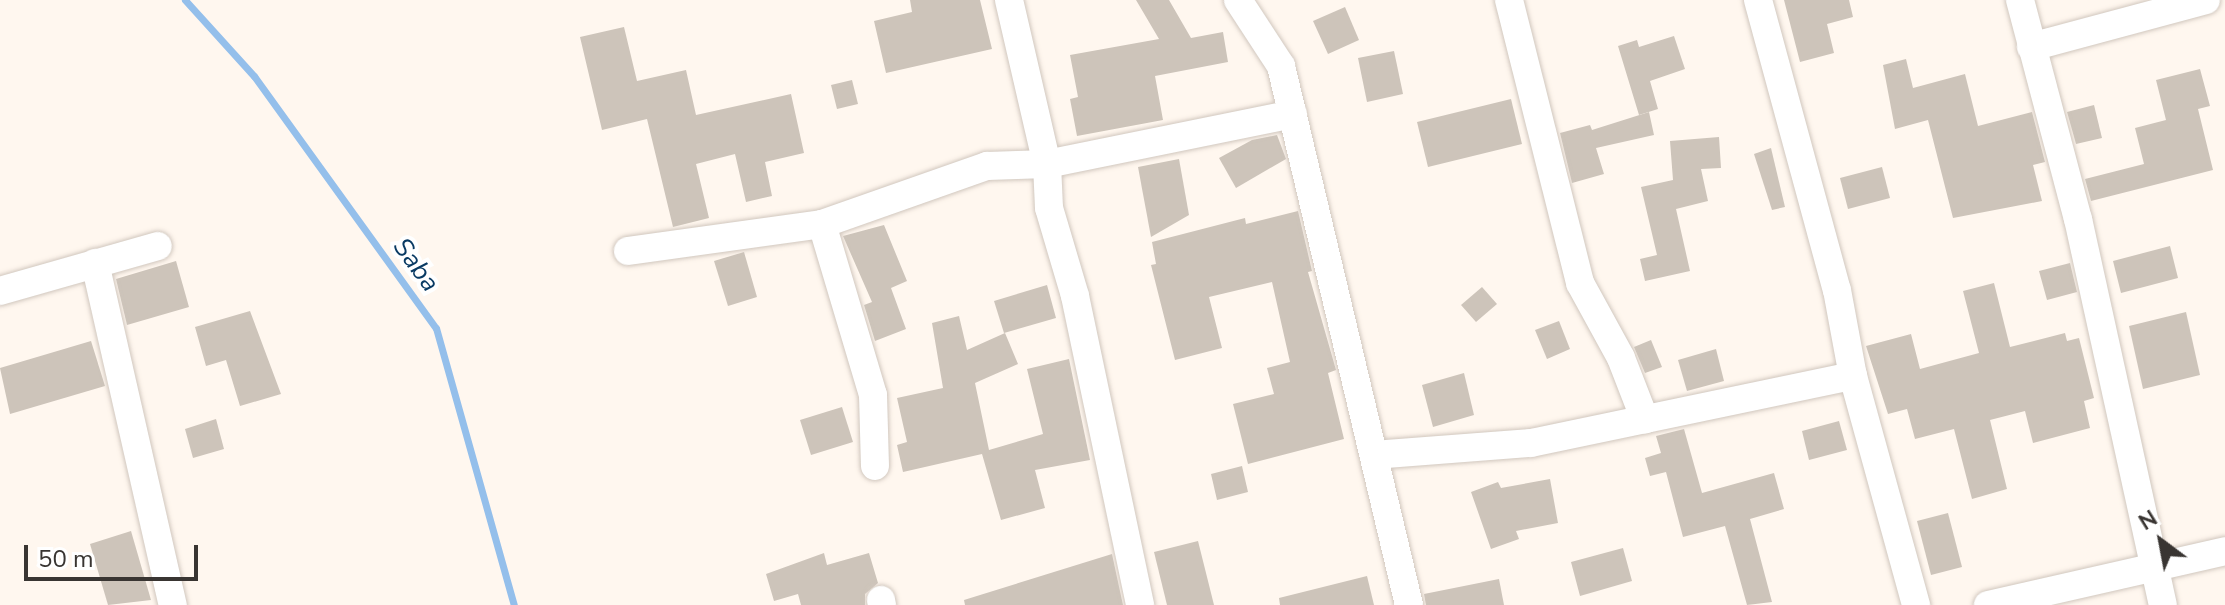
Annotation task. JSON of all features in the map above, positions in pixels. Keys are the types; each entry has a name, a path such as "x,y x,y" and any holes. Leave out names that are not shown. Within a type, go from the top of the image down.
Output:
{"street":[{"path":"1009,0 1047,164 1049,208 1075,296 1140,605"},
{"path":"1238,0 1281,66 1409,605"},
{"path":"1509,0 1580,283 1621,358 1645,420"},
{"path":"1758,0 1818,215 1853,376 1916,605"},
{"path":"2020,0 2078,219 2163,605"},
{"path":"2031,47 2206,0"},
{"path":"628,251 822,224 987,166 1047,164 1293,114"},
{"path":"822,224 873,395 875,466"},
{"path":"0,291 158,246"},
{"path":"95,263 173,605"},
{"path":"1374,455 1477,451 1645,420 1853,376"},
{"path":"1988,605 2225,551"}],"building":[{"path":"910,0 980,0 992,49 886,73 874,21 912,12"},
{"path":"1136,0 1169,0 1191,38 1223,32 1228,62 1155,76 1163,120 1077,136 1070,99 1078,97 1070,55 1159,39"},
{"path":"1784,0 1849,0 1853,17 1827,24 1834,53 1800,62"},
{"path":"1345,7 1359,40 1328,54 1313,21"},
{"path":"624,27 637,81 686,70 696,115 791,94 804,153 765,162 772,196 746,202 735,154 696,164 709,218 673,227 647,119 602,130 580,37"},
{"path":"1674,36 1685,69 1650,81 1658,109 1639,115 1618,46 1637,40 1639,47"},
{"path":"1394,51 1403,94 1367,102 1358,58"},
{"path":"1906,59 1913,88 1965,74 1978,126 2032,112 2045,162 2033,165 2042,201 1953,218 1928,120 1895,129 1883,65"},
{"path":"2200,69 2210,106 2198,109 2213,170 2091,201 2085,179 2144,164 2135,128 2166,120 2156,80"},
{"path":"852,80 858,104 837,109 831,85"},
{"path":"1511,99 1522,144 1428,167 1417,122"},
{"path":"2094,105 2102,138 2076,144 2067,112"},
{"path":"1649,112 1654,135 1596,148 1604,174 1572,183 1560,133 1590,125 1592,130"},
{"path":"1277,135 1286,159 1236,188 1219,158 1252,140"},
{"path":"1719,137 1721,168 1701,169 1708,201 1676,209 1690,271 1645,281 1640,259 1657,255 1641,187 1673,180 1670,141"},
{"path":"1771,148 1785,207 1772,210 1754,154"},
{"path":"1179,159 1189,215 1151,237 1138,167"},
{"path":"1882,167 1890,198 1848,209 1840,178"},
{"path":"1298,211 1312,271 1308,272 1336,370 1328,373 1344,439 1248,464 1233,404 1274,394 1267,368 1290,362 1272,282 1209,297 1222,348 1175,360 1151,265 1156,264 1152,242 1245,218 1246,224"},
{"path":"884,225 907,281 891,288 906,329 875,341 864,305 872,302 843,236"},
{"path":"2170,246 2178,278 2121,293 2113,261"},
{"path":"744,252 757,297 728,306 714,261"},
{"path":"176,261 189,307 127,325 116,279"},
{"path":"2070,263 2077,292 2047,300 2039,271"},
{"path":"1994,283 2010,347 2065,333 2067,341 2079,338 2094,398 2084,401 2090,428 2033,443 2025,411 1990,420 2007,489 1972,499 1954,429 1915,439 1907,409 1888,414 1866,346 1911,334 1920,369 1979,353 1963,291"},
{"path":"1047,285 1056,318 1004,333 994,301"},
{"path":"1482,287 1497,304 1476,322 1461,305"},
{"path":"250,311 281,394 240,406 226,360 206,366 195,327"},
{"path":"2186,312 2200,375 2143,389 2129,326"},
{"path":"959,316 967,350 1005,333 1018,364 975,383 989,450 1043,434 1027,369 1069,359 1090,460 1035,470 1045,508 1001,520 982,454 903,472 897,445 907,442 897,398 943,388 932,323"},
{"path":"1559,321 1570,349 1547,359 1535,330"},
{"path":"1651,340 1662,367 1645,373 1634,347"},
{"path":"91,341 105,386 10,414 0,368"},
{"path":"1716,349 1724,381 1687,391 1678,360"},
{"path":"1464,373 1474,415 1433,427 1422,385"},
{"path":"842,407 853,442 811,455 800,420"},
{"path":"216,419 224,449 193,458 185,429"},
{"path":"1839,421 1847,450 1809,460 1802,431"},
{"path":"1684,429 1702,493 1774,473 1784,509 1750,519 1772,602 1747,605 1725,526 1683,537 1666,472 1650,476 1645,458 1661,453 1656,436"},
{"path":"1242,466 1248,492 1217,500 1211,474"},
{"path":"1550,479 1558,523 1516,531 1519,539 1491,549 1471,492 1498,482 1501,488"},
{"path":"1948,513 1962,567 1931,575 1917,521"},
{"path":"131,531 151,600 108,605 90,544"},
{"path":"1198,541 1214,605 1167,605 1154,552"},
{"path":"1623,548 1632,581 1580,596 1571,562"},
{"path":"824,553 827,565 869,553 878,583 865,594 865,605 801,605 798,594 774,601 766,574"},
{"path":"1112,554 1123,605 965,605 964,600"},
{"path":"1367,576 1374,605 1280,605 1279,598"},
{"path":"1499,579 1504,605 1426,605 1424,594"}],"waterway":[{"name":"Saba","path":"185,0 254,76 436,328 514,605"}]}
